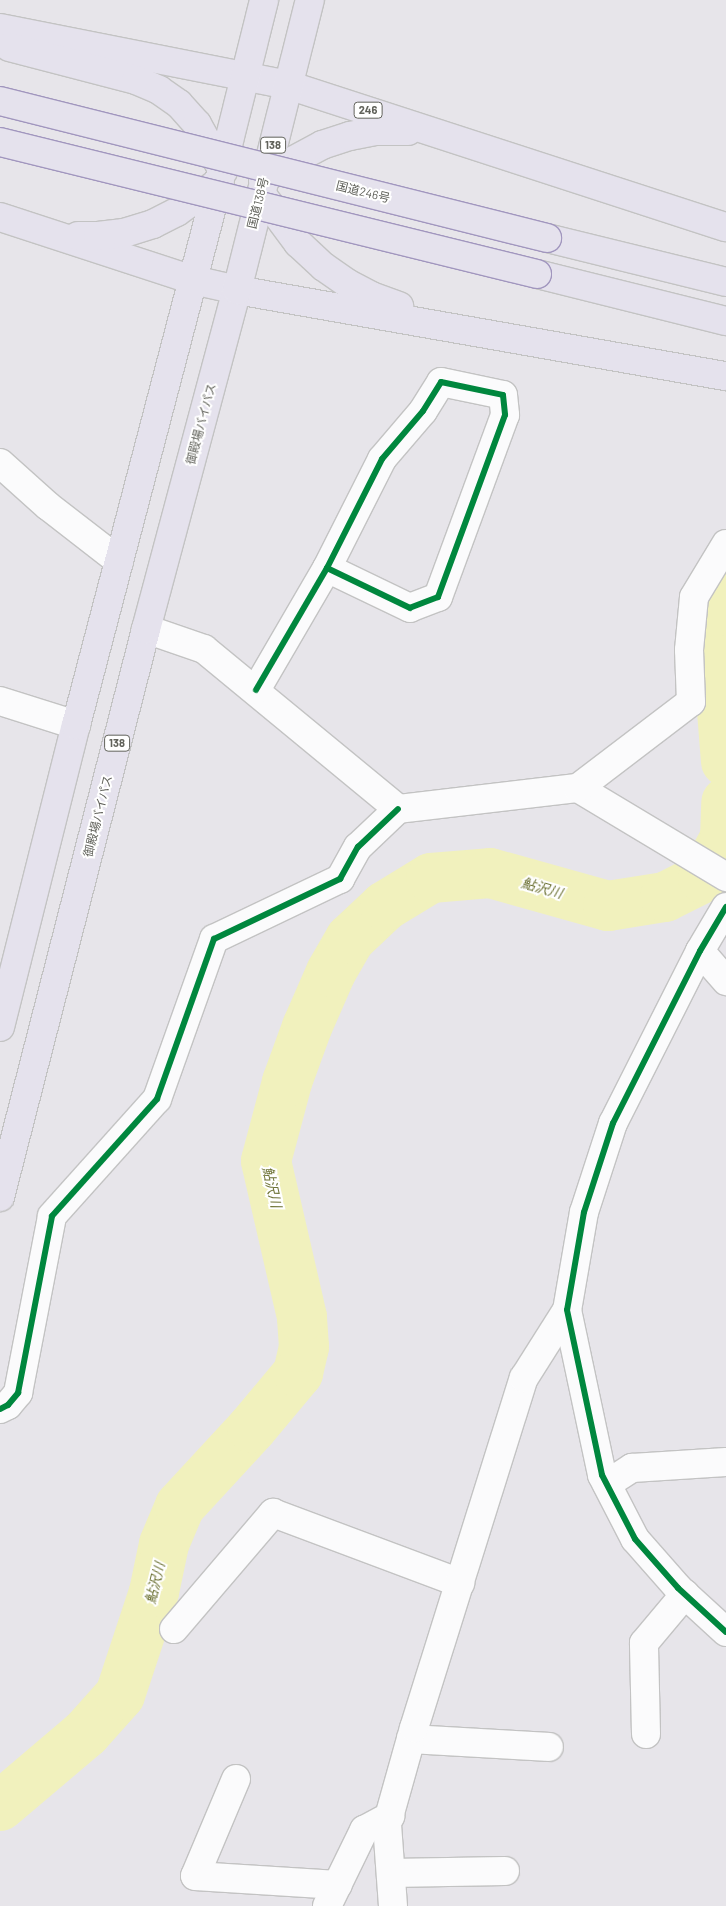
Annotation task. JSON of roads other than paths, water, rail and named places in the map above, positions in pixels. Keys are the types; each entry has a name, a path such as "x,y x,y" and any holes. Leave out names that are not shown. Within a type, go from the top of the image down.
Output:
{"highway":[{"path":"0,1027 76,725 201,250 228,172 237,109 264,0"},
{"name":"国道138号","path":"237,290 260,186 280,119 310,0"},
{"name":"246","path":"0,28 288,85 726,227"},
{"path":"0,45 136,80 159,90 179,104 197,124 228,172 244,258"},
{"name":"国道246号","path":"0,101 726,282"},
{"path":"42,231 98,236 124,233 153,224 177,212 228,172 280,119"},
{"path":"201,250 235,205 322,145 350,136 376,131 404,130 442,134"},
{"path":"0,142 726,321"},
{"path":"228,172 260,186 298,243 332,272 371,296 399,306 507,328 603,353"},
{"path":"0,217 193,280 237,290 726,376"},
{"name":"御殿場バイパス","path":"0,1197 146,629 237,290"}],"street":[{"path":"256,690 327,568 382,459 423,411 441,382 503,395 505,415 438,597 410,608 327,568"},
{"path":"0,463 48,506 120,561"},
{"path":"0,1409 8,1405 18,1393 52,1216 157,1099 214,939 340,879 358,847 398,809 578,788 691,702 689,650 694,597 726,544"},
{"path":"146,629 204,649 398,809"},
{"path":"0,701 76,725"},
{"path":"578,788 726,877"},
{"path":"726,907 700,951 613,1123 584,1212 567,1310 602,1475 634,1539 685,1594 726,1632"},
{"path":"700,951 726,981"},
{"path":"394,1906 387,1824 411,1739 524,1378 567,1310"},
{"path":"607,1484 632,1468 726,1462"},
{"path":"174,1629 273,1513 460,1583"},
{"path":"646,1734 644,1643 685,1594"},
{"path":"411,1739 549,1747"},
{"path":"236,1778 195,1876 333,1896 364,1830 390,1816"},
{"path":"391,1873 505,1871"}],"waterway":[{"name":"鮎沢川","path":"726,579 718,591 718,660 726,762"},
{"name":"鮎沢川","path":"0,1806 86,1733 120,1695 154,1592 164,1544 180,1506 252,1428 298,1373 304,1347 302,1317 266,1161 287,1082 307,1027 331,972 350,939 385,906 431,878 490,873 608,906 665,897 703,878 725,838 726,802"}]}
